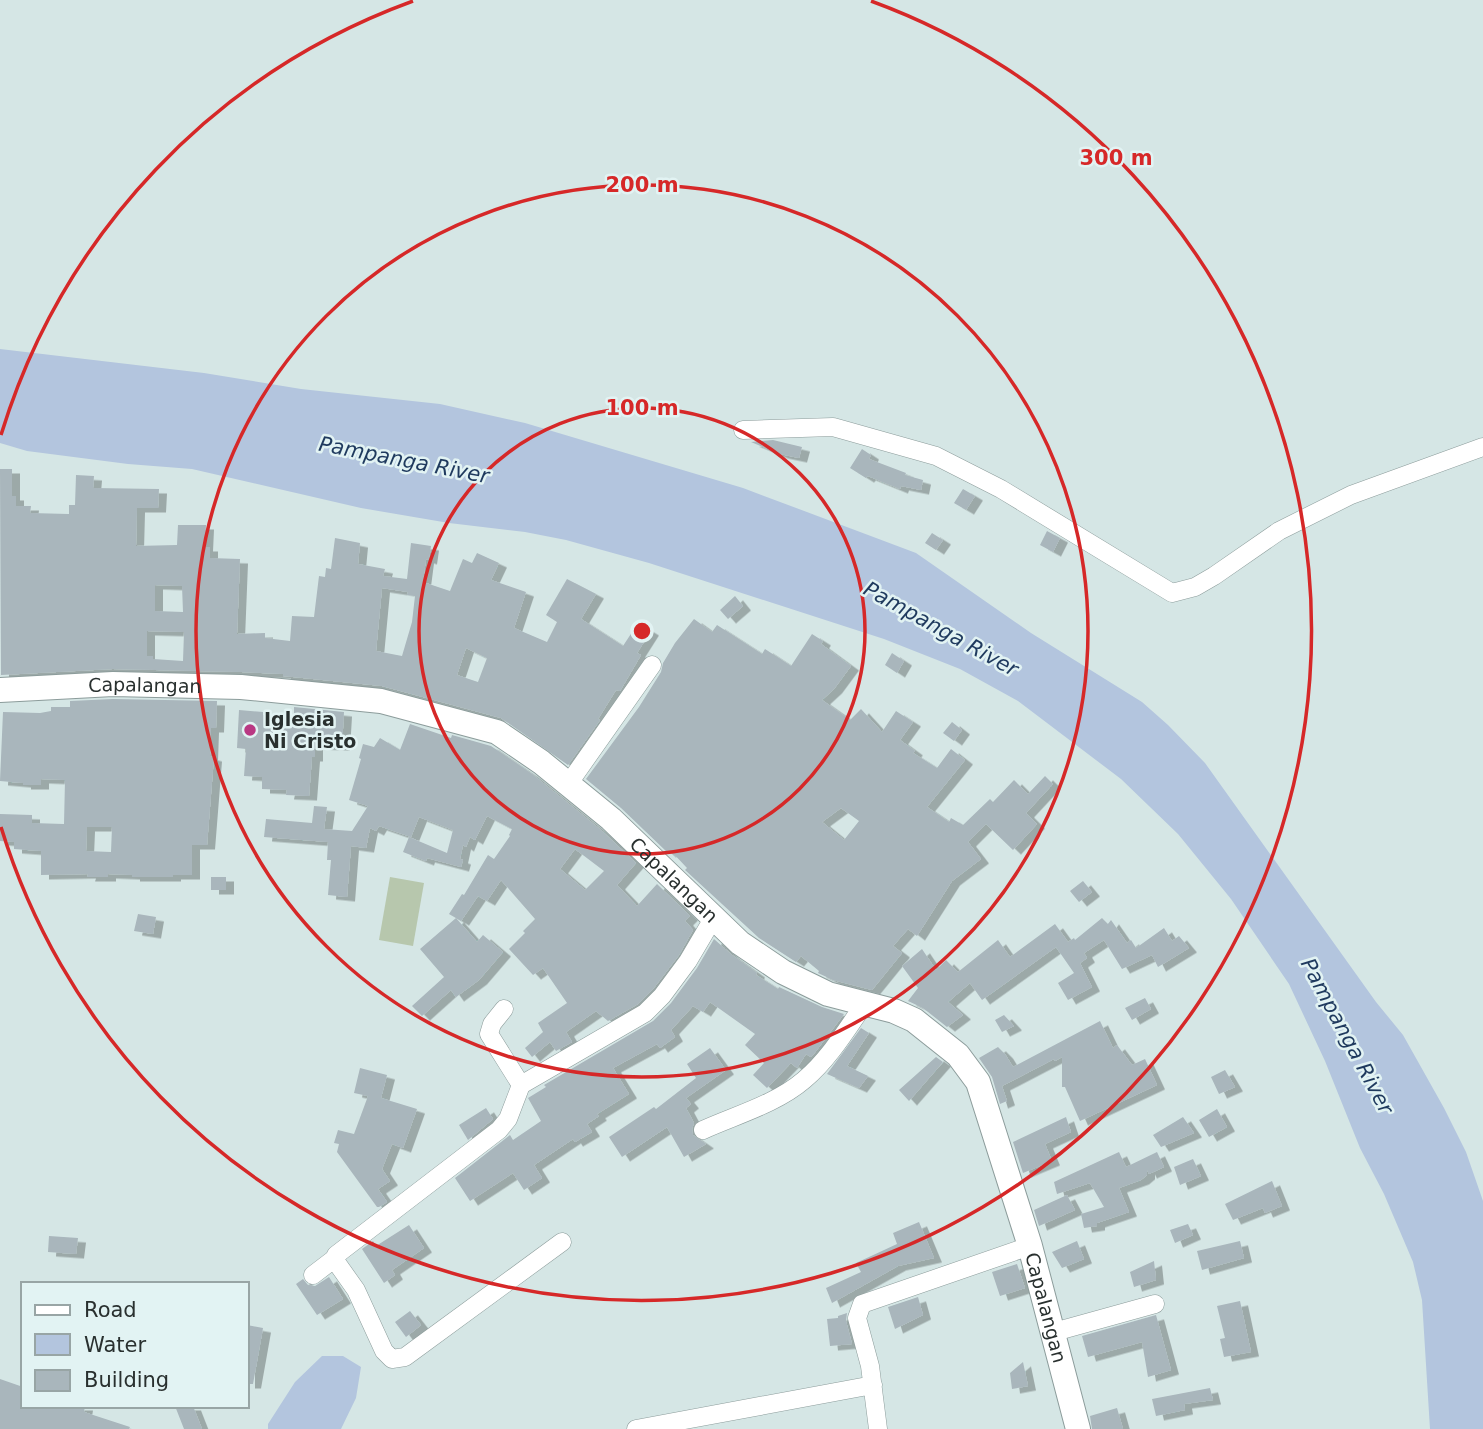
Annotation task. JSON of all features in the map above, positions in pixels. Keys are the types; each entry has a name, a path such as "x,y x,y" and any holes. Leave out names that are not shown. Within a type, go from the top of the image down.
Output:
{"street":[{"path":"743,430 833,426 936,456 1001,489 1172,593 1195,587 1279,531 1351,495 1483,447"},
{"path":"569,783 652,665"},
{"name":"Capalangan","path":"0,690 113,684 241,687 381,701 496,732 569,783 611,819 740,943 783,972 828,994 894,1011 914,1020 958,1055 978,1082 1030,1246 1078,1429"},
{"path":"313,1275 499,1130 508,1119 521,1085 645,1013 681,971 714,917"},
{"path":"703,1130 779,1097 805,1079 836,1044 865,1003"},
{"path":"504,1009 492,1024 489,1034 521,1085"},
{"path":"334,1259 356,1290 384,1351 392,1359 405,1357 562,1242"},
{"path":"878,1429 870,1366 857,1318 862,1304 1030,1246"},
{"path":"1054,1332 1155,1304"},
{"path":"636,1429 873,1385"}],"green space":[{"path":"390,877 424,883 413,946 379,940"}],"water":[{"name":"Pampanga River","path":"0,349 204,373 301,389 440,404 525,423 743,488 916,553 1031,633 1142,702 1205,763 1376,1002 1403,1035 1466,1152 1483,1201 1483,1429 1430,1429 1422,1300 1413,1262 1289,984 1231,899 1178,834 1121,779 1018,701 960,669 884,639 649,563 566,540 361,508 192,469 27,451 0,443"},
{"path":"322,1356 343,1356 361,1367 356,1398 341,1429 268,1429 268,1424 295,1382"}],"building":[{"path":"773,440 802,447 799,458 780,454 751,442"},
{"path":"862,449 871,455 869,459 923,480 921,490 901,486 900,489 868,476 866,478 850,468"},
{"path":"0,469 12,469 12,496 16,496 16,506 31,506 30,513 69,514 69,505 75,505 76,475 94,476 93,488 159,489 158,508 137,508 136,546 177,545 178,525 206,525 205,547 210,547 210,558 240,559 237,634 265,633 265,638 290,641 292,616 314,617 319,576 325,577 326,568 331,569 335,538 360,543 358,564 385,569 383,576 407,579 411,543 431,546 423,582 450,591 463,559 472,563 477,553 499,563 491,580 526,592 514,628 547,642 557,622 546,615 567,579 596,594 581,619 623,646 638,623 651,631 637,653 641,655 620,691 616,690 598,719 600,720 568,765 501,718 382,686 283,674 241,672 113,669 1,675","holes":["155,585 182,586 183,612 155,611","382,588 408,592 407,595 415,596 412,622 402,656 376,651","147,631 184,632 183,661 153,659 153,656 147,656","466,648 487,658 478,682 457,675"]},
{"path":"963,489 975,496 966,510 954,503"},
{"path":"1047,531 1060,538 1053,552 1040,545"},
{"path":"932,533 943,540 936,550 925,543"},
{"path":"735,596 743,606 728,619 720,610"},
{"path":"694,619 712,632 717,625 762,654 765,649 791,666 812,634 851,666 822,700 850,720 861,709 882,732 896,711 913,722 900,740 915,751 913,753 937,768 951,749 965,760 927,807 949,822 951,818 963,825 990,799 993,802 1014,780 1028,794 1045,776 1053,784 1026,813 1037,824 1013,850 986,824 968,842 981,859 952,881 917,936 908,929 893,946 902,953 872,990 833,980 818,973 819,971 801,956 796,962 759,938 685,870 687,868 671,851 668,853 586,779 639,707 675,643","holes":["841,808 859,821 844,840 822,822"]},
{"path":"892,653 904,661 897,673 885,665"},
{"path":"70,701 217,701 216,728 211,728 210,756 214,757 207,845 192,845 192,875 41,875 41,851 14,849 14,842 0,841 0,814 32,815 32,823 64,824 65,780 41,779 41,785 0,781 3,712 40,713 51,711 51,707 70,707","holes":["87,827 112,827 111,852 86,851"]},
{"path":"294,707 344,712 342,746 315,745 309,796 286,795 287,790 262,789 262,777 244,776 246,749 237,748 239,710 294,717"},
{"path":"952,722 962,730 954,741 943,733"},
{"path":"410,724 451,738 452,735 491,746 532,774 601,830 636,863 617,885 637,906 657,884 690,916 685,921 693,930 679,955 638,1004 608,1021 596,1011 566,1032 572,1042 556,1051 550,1042 532,1057 525,1048 543,1032 538,1023 567,1003 543,968 533,975 509,949 535,919 501,880 487,901 478,896 461,921 449,914 488,855 494,859 510,836 512,829 487,816 475,840 470,837 466,847 463,845 461,867 427,858 426,861 403,852 409,837 447,853 453,830 419,817 411,837 379,826 376,831 370,828 366,848 351,846 347,897 328,895 331,860 327,860 328,842 264,837 266,819 312,823 314,806 327,807 324,829 352,831 368,806 349,800 363,744 374,747 380,738 400,750","holes":["575,849 604,871 585,890 560,869"]},
{"path":"211,877 226,877 226,890 211,890"},
{"path":"1083,881 1092,892 1079,902 1070,891"},
{"path":"138,914 156,917 153,934 134,931"},
{"path":"456,918 477,942 483,935 503,952 479,980 456,997 451,990 422,1016 412,1006 444,977 420,949"},
{"path":"1102,918 1108,924 1111,920 1127,943 1131,940 1136,948 1164,928 1172,941 1179,936 1189,948 1158,967 1152,955 1122,969 1104,940 1084,953 1087,958 1080,963 1092,987 1068,1000 1058,983 1074,973 1056,947 982,1000 970,983 948,1002 963,1015 947,1027 923,1008 908,1001 918,988 902,966 922,949 936,970 946,960 958,972 998,940 1010,957 1055,924 1068,942 1074,938 1075,940"},
{"path":"714,939 757,973 756,975 778,989 779,987 844,1014 813,1055 811,1057 806,1054 797,1068 791,1063 767,1088 753,1075 764,1063 745,1045 755,1034 710,1002 703,1012 693,1006 671,1030 675,1037 660,1048 657,1044 613,1068 629,1094 597,1114 599,1116 587,1124 592,1132 575,1142 573,1139 534,1165 542,1178 524,1190 513,1173 470,1201 455,1178 510,1135 513,1140 541,1121 528,1098 546,1087 544,1085 653,1021 671,1003"},
{"path":"1145,998 1151,1009 1132,1020 1125,1008"},
{"path":"1004,1015 1014,1026 1002,1032 995,1020"},
{"path":"1100,1021 1113,1048 1117,1045 1132,1065 1145,1059 1157,1085 1080,1121 1065,1087 1062,1087 1062,1057 1002,1086 1007,1101 1000,1104 992,1077 979,1058 998,1047 1013,1067"},
{"path":"861,1028 869,1033 847,1066 868,1076 859,1088 827,1074"},
{"path":"710,1048 726,1070 686,1098 691,1104 686,1108 694,1123 693,1135 706,1144 684,1157 667,1127 622,1157 609,1137 654,1107 656,1109 696,1078 687,1064"},
{"path":"936,1057 943,1062 909,1101 899,1090"},
{"path":"360,1068 387,1075 381,1098 417,1109 403,1148 392,1144 382,1169 390,1181 378,1189 387,1202 379,1207 337,1152 339,1144 334,1143 338,1130 354,1134 368,1096 354,1093"},
{"path":"1225,1070 1235,1087 1219,1094 1211,1077"},
{"path":"486,1108 493,1119 468,1140 459,1125"},
{"path":"1217,1109 1227,1127 1209,1137 1199,1120"},
{"path":"1066,1117 1071,1132 1045,1144 1052,1161 1023,1173 1013,1142"},
{"path":"1183,1117 1194,1133 1161,1147 1153,1135"},
{"path":"1119,1152 1126,1167 1157,1152 1164,1167 1149,1174 1147,1170 1147,1175 1141,1180 1119,1188 1129,1212 1097,1223 1097,1226 1084,1228 1081,1214 1104,1207 1090,1183 1057,1194 1054,1182"},
{"path":"1193,1159 1201,1176 1180,1185 1174,1167"},
{"path":"1272,1181 1282,1206 1265,1213 1263,1208 1233,1220 1225,1204"},
{"path":"1067,1195 1075,1210 1039,1226 1034,1210"},
{"path":"919,1222 934,1258 898,1266 832,1303 826,1288 861,1272 856,1263 897,1244 893,1233"},
{"path":"1188,1224 1193,1235 1175,1243 1170,1230"},
{"path":"409,1225 424,1248 392,1270 395,1275 384,1283 362,1249 373,1241 376,1246"},
{"path":"49,1236 78,1238 76,1254 48,1252"},
{"path":"1077,1241 1084,1259 1062,1268 1052,1252"},
{"path":"1240,1241 1244,1258 1202,1270 1197,1251"},
{"path":"1154,1261 1156,1280 1134,1287 1130,1272"},
{"path":"1017,1264 1025,1288 1000,1296 992,1272"},
{"path":"329,1277 343,1299 317,1315 296,1284 303,1279 308,1285 315,1286"},
{"path":"918,1297 923,1315 895,1329 888,1307"},
{"path":"1240,1301 1251,1352 1224,1357 1220,1339 1225,1338 1217,1306"},
{"path":"410,1311 421,1325 406,1337 395,1322"},
{"path":"847,1313 846,1321 852,1344 830,1346 827,1319 838,1318"},
{"path":"1156,1315 1171,1370 1148,1377 1142,1342 1088,1357 1082,1336"},
{"path":"248,1325 263,1328 253,1384 248,1384"},
{"path":"1023,1362 1028,1386 1012,1389 1010,1373"},
{"path":"0,1379 21,1386 21,1408 85,1408 84,1412 130,1427 129,1429 0,1429"},
{"path":"1210,1388 1213,1400 1184,1404 1185,1410 1156,1416 1152,1399"},
{"path":"176,1408 194,1408 202,1429 184,1429"},
{"path":"1117,1408 1123,1429 1092,1429 1090,1416"}],"place":[{"name":"Iglesia Ni Cristo","path":"250,730"}]}
